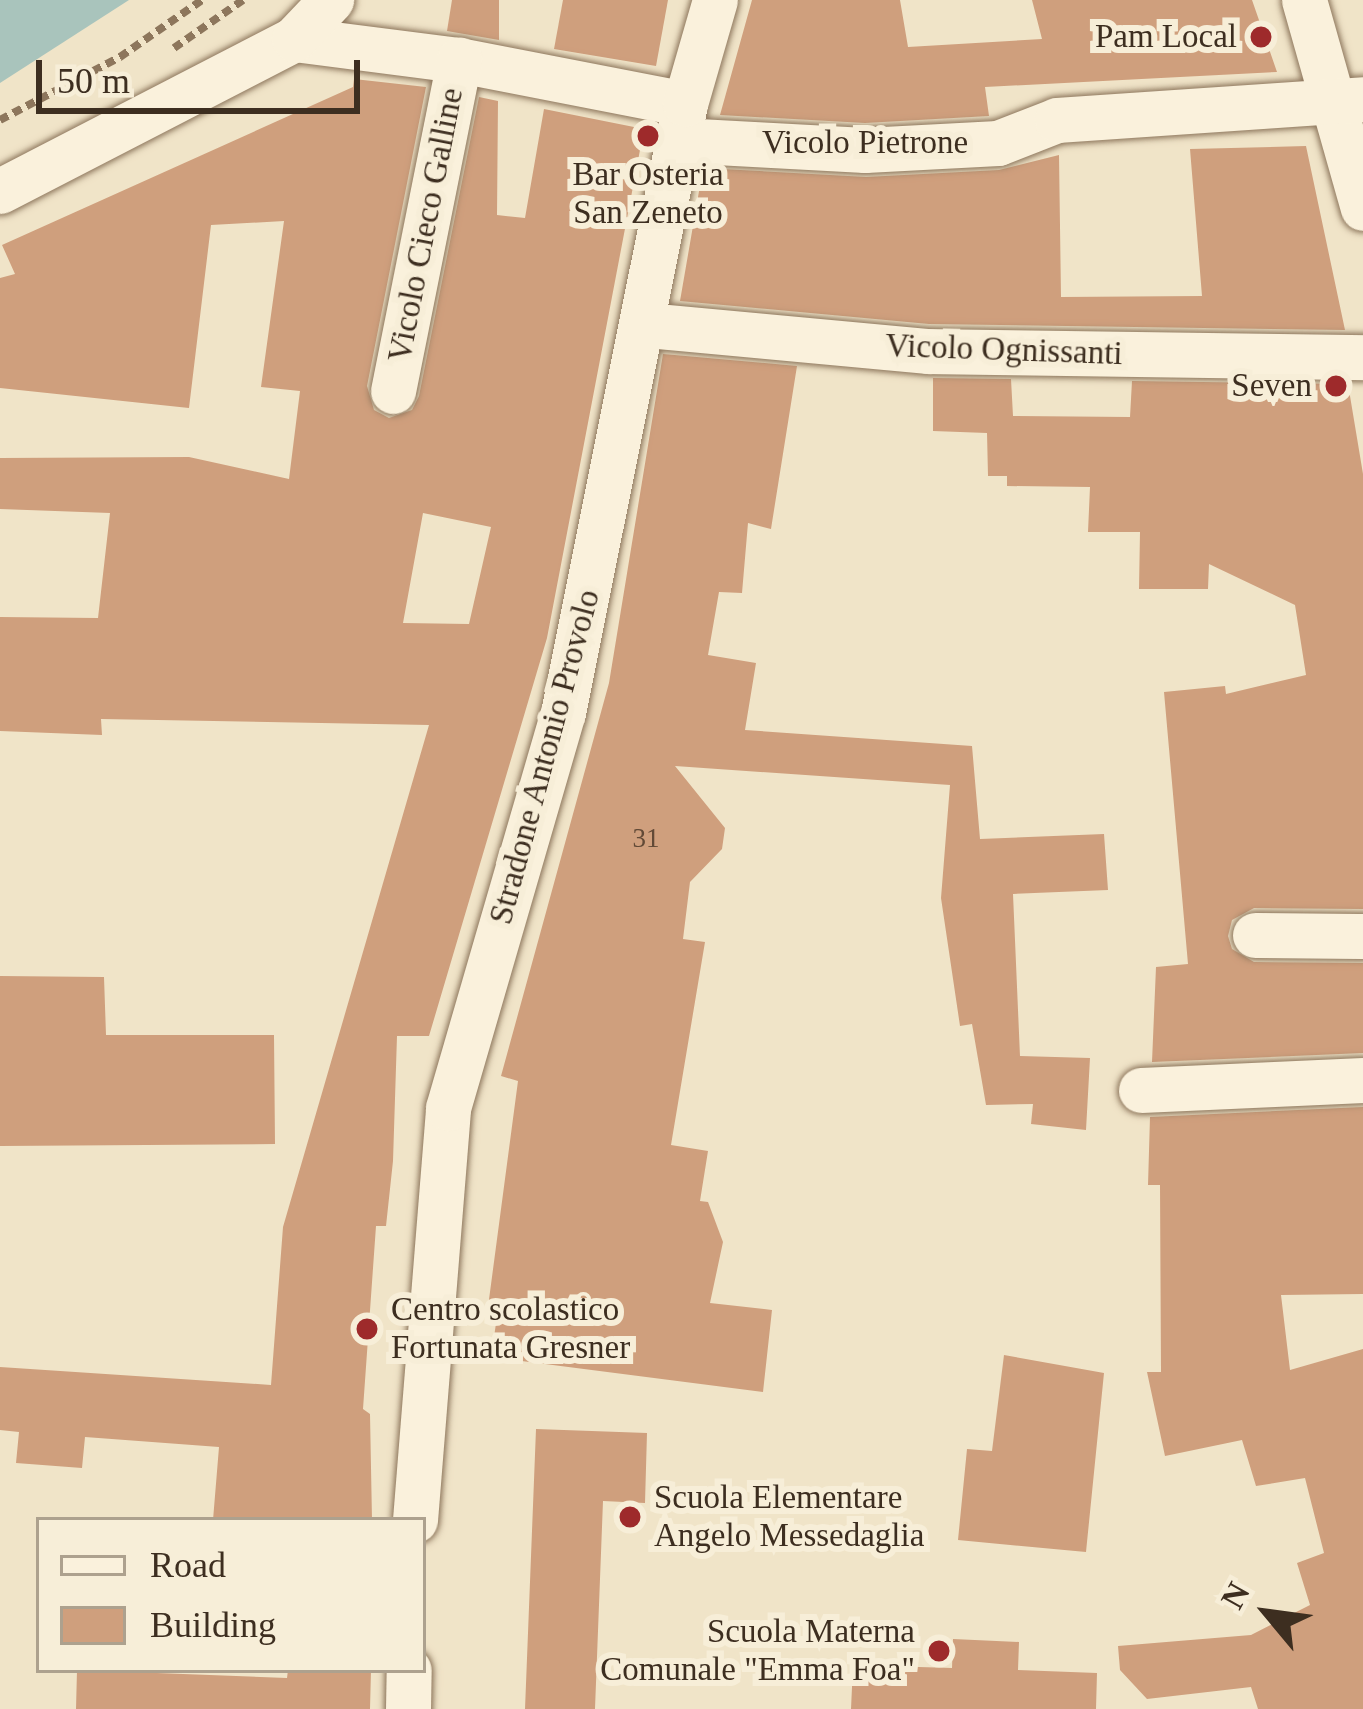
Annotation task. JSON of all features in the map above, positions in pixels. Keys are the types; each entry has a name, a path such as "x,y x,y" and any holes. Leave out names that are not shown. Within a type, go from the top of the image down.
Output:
{"street":[{"path":"0,191 294,39 332,0"},
{"name":"Stradone Antonio Provolo","path":"415,1517 448,1108 562,713 646,325 682,122 715,0"},
{"path":"1304,0 1349,100 1363,208"},
{"name":"Vicolo Pietrone","path":"294,39 459,60 682,122 865,150 998,142 1057,120 1349,100"},
{"name":"Vicolo Cieco Galline","path":"393,391 459,60"},
{"name":"Vicolo Ognissanti","path":"646,325 928,351 1363,357"},
{"path":"1255,935 1363,936"},
{"path":"1142,1090 1363,1080"},
{"path":"408,1709 409,1673"}],"path":[{"path":"0,120 109,62 202,0"},
{"path":"109,62 120,82"}],"water":[{"path":"0,0 129,0 0,83"}],"building":[{"path":"452,0 499,0 499,40 447,31"},
{"path":"563,0 668,0 656,66 554,49"},
{"path":"752,0 900,0 908,47 1042,39 1032,0 1252,0 1277,72 985,87 989,116 865,123 720,115"},
{"path":"354,79 426,87 367,386 374,410 389,418 412,410 419,396 479,97 498,101 497,215 525,218 544,109 644,129 547,638 429,1036 397,1036 393,1161 386,1226 376,1226 363,1409 370,1414 372,1517 213,1517 219,1447 85,1437 82,1468 16,1463 19,1432 0,1430 0,1367 271,1385 283,1227 429,725 101,719 102,735 0,731 0,617 98,618 110,513 0,509 0,458 189,457 289,479 300,391 261,387 284,221 211,225 189,408 0,388 0,278 15,274 2,245 353,87","holes":["423,513 491,527 469,624 403,623"]},
{"path":"1306,146 1345,330 929,324 680,301 703,168 866,177 999,170 1059,155 1061,297 1202,296 1190,149"},
{"path":"663,354 797,366 771,529 748,523 742,593 719,592 708,655 756,663 745,730 972,746 980,839 1104,834 1108,890 1013,894 1020,1056 1090,1058 1086,1130 1031,1124 1033,1104 986,1105 972,1024 960,1026 941,898 950,785 675,766 725,828 722,849 690,882 683,939 705,942 671,1145 708,1151 700,1201 708,1202 723,1242 710,1303 772,1310 763,1392 491,1357 498,1310 488,1307 518,1081 501,1076 609,683"},
{"path":"933,378 1011,379 1013,416 1130,417 1132,381 1348,384 1363,474 1363,909 1254,908 1232,920 1228,936 1232,949 1254,962 1363,963 1363,1053 1152,1062 1156,967 1188,964 1164,692 1225,686 1226,694 1306,675 1295,605 1209,564 1208,589 1139,589 1140,532 1088,532 1090,487 1007,486 1007,476 988,476 987,433 933,431"},
{"path":"0,976 104,977 106,1035 274,1035 275,1144 0,1146"},
{"path":"1363,1107 1363,1294 1281,1295 1290,1370 1363,1349 1363,1709 1258,1709 1251,1687 1147,1699 1120,1670 1118,1646 1251,1635 1310,1605 1297,1563 1324,1553 1305,1478 1256,1486 1242,1440 1165,1456 1147,1372 1161,1372 1160,1185 1148,1185 1150,1117"},
{"path":"1004,1355 1104,1373 1086,1552 958,1540 967,1449 992,1451"},
{"path":"536,1429 647,1433 645,1503 603,1501 595,1709 525,1709"},
{"path":"953,1639 1019,1642 1018,1670 1097,1673 1096,1709 851,1709 853,1665 952,1668"},
{"path":"77,1673 287,1678 288,1673 371,1673 370,1709 76,1709"}],"place":[{"name":"Pam Local","path":"1261,37"},
{"name":"Bar Osteria San Zeneto","path":"648,136"},
{"name":"Seven","path":"1336,386"},
{"name":"Centro scolastico Fortunata Gresner","path":"367,1329"},
{"name":"Scuola Elementare Angelo Messedaglia","path":"630,1517"},
{"name":"Scuola Materna Comunale \"Emma Foa\"","path":"939,1651"}]}
